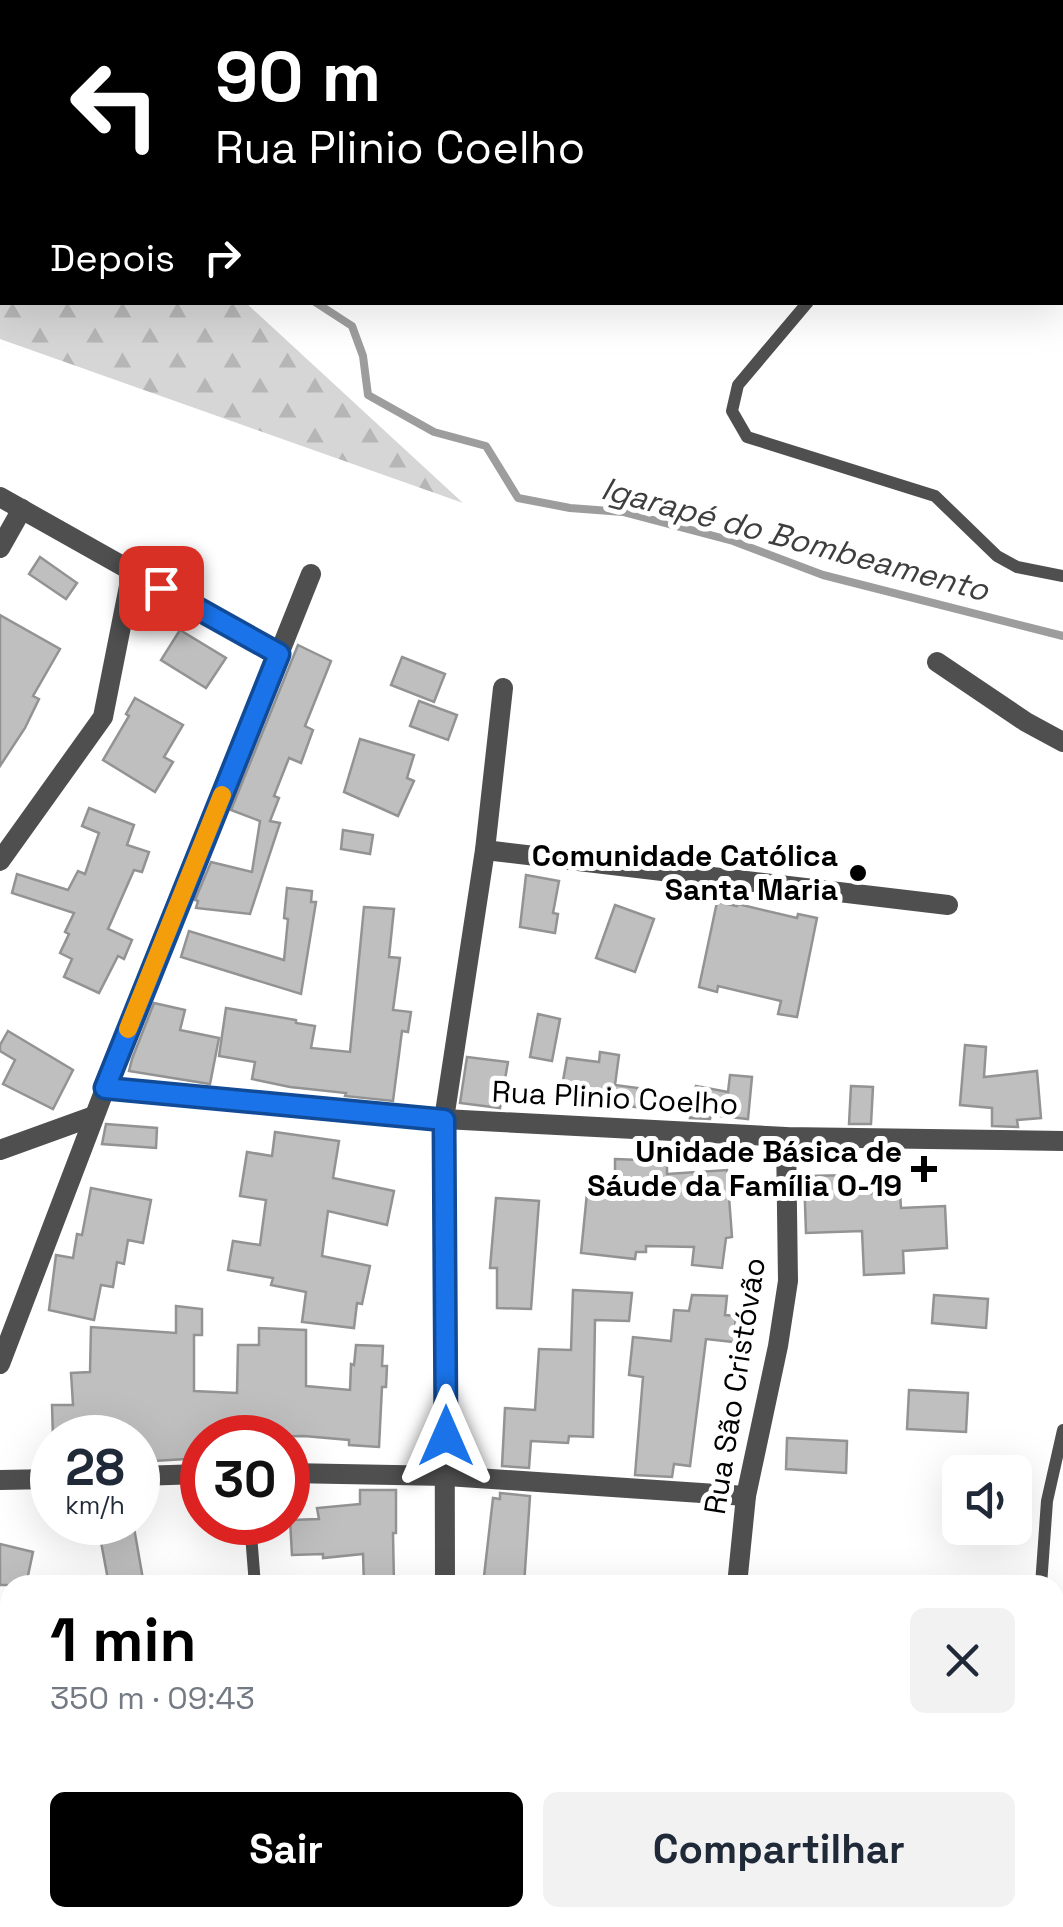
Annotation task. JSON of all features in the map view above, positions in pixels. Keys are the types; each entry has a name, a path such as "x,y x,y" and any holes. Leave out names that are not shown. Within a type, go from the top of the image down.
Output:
{"street":[{"path":"0,498 279,654"},
{"path":"0,548 22,509"},
{"path":"0,860 102,717 132,571"},
{"path":"0,1364 105,1088 312,574"},
{"path":"937,662 1063,742"},
{"path":"446,1575 444,1120 485,850 503,688"},
{"path":"485,850 948,905"},
{"name":"Rua Plinio Coelho","path":"105,1088 444,1120 786,1137 1063,1141"},
{"path":"0,1150 94,1116"},
{"name":"Rua São Cristóvão","path":"738,1575 746,1496 788,1281 786,1137"},
{"path":"310,1473 447,1476 746,1496"},
{"path":"0,1480 30,1479"}],"lane":[{"path":"805,305 738,385 732,411 747,437 936,496 997,556 1017,567 1063,576"},
{"path":"1042,1575 1047,1502 1063,1430"},
{"path":"252,1545 254,1575"}],"green space":[{"path":"0,305 248,305 463,503 0,339"}],"building":[{"path":"40,557 77,583 66,599 29,574"},
{"path":"0,615 60,649 33,696 39,699 25,728 0,766"},
{"path":"180,630 226,658 206,688 161,660"},
{"path":"298,645 331,661 305,726 313,730 301,763 289,758 274,796 279,798 270,821 280,823 250,914 196,908 195,900 211,862 252,872 260,821 231,810"},
{"path":"402,657 445,674 434,702 391,685"},
{"path":"135,698 183,725 164,757 173,762 155,792 103,760"},
{"path":"419,701 457,715 448,740 410,726"},
{"path":"360,739 414,755 407,778 414,781 398,816 344,792"},
{"path":"89,808 134,825 127,845 149,852 142,872 134,870 108,929 132,940 124,959 118,956 99,993 64,977 72,959 60,953 74,913 12,893 17,874 68,890 78,871 85,874 99,833 82,826"},
{"path":"343,830 373,835 370,854 341,849"},
{"path":"526,875 559,881 553,913 558,914 555,933 520,927"},
{"path":"287,888 312,891 311,902 316,902 301,994 181,957 189,931 284,960"},
{"path":"717,902 797,918 798,914 817,918 797,1017 778,1014 781,1001 718,986 717,992 699,987"},
{"path":"615,905 654,919 635,972 596,958"},
{"path":"364,907 394,909 389,957 400,958 393,1010 411,1012 408,1032 402,1031 393,1101 252,1079 255,1062 219,1056 226,1008 315,1026 311,1048 350,1052"},
{"path":"154,1003 185,1010 180,1030 219,1038 210,1084 129,1071"},
{"path":"538,1014 560,1019 552,1061 530,1057"},
{"path":"8,1031 73,1070 53,1109 3,1084 15,1060 0,1051"},
{"path":"965,1045 986,1047 984,1077 1037,1071 1041,1118 1017,1120 1018,1127 992,1126 992,1108 960,1105"},
{"path":"600,1052 619,1055 615,1085 638,1088 636,1107 560,1098 567,1058 599,1062"},
{"path":"467,1057 508,1062 500,1108 460,1103"},
{"path":"730,1075 752,1077 748,1119 711,1115 710,1119 690,1118 696,1086 728,1092"},
{"path":"851,1086 873,1087 871,1124 849,1124"},
{"path":"106,1124 157,1128 156,1148 102,1144"},
{"path":"275,1132 339,1141 333,1178 394,1191 387,1225 328,1211 322,1256 370,1266 362,1304 357,1303 354,1328 302,1322 306,1292 271,1285 273,1278 228,1270 233,1241 260,1245 266,1200 240,1196 247,1152 272,1156"},
{"path":"615,1159 667,1161 667,1174 727,1170 732,1237 726,1238 722,1268 692,1265 694,1247 646,1246 646,1252 636,1252 635,1259 581,1253 588,1183 615,1186"},
{"path":"856,1175 857,1194 900,1192 901,1208 945,1206 947,1248 903,1251 904,1273 864,1275 862,1231 806,1233 804,1176"},
{"path":"91,1188 151,1200 143,1243 128,1240 124,1264 117,1262 113,1287 101,1285 94,1320 49,1310 56,1255 73,1258"},
{"path":"496,1198 539,1201 531,1309 497,1308 497,1268 490,1268"},
{"path":"573,1290 632,1293 629,1321 595,1320 593,1437 569,1436 568,1443 531,1441 529,1468 502,1466 505,1408 535,1410 539,1349 571,1350"},
{"path":"692,1295 727,1296 725,1315 736,1316 734,1342 706,1339 690,1466 674,1464 672,1477 635,1475 643,1377 629,1375 633,1337 671,1341 674,1310 689,1311"},
{"path":"934,1295 988,1299 986,1328 932,1323"},
{"path":"176,1306 202,1309 202,1335 194,1335 194,1391 237,1393 238,1345 259,1345 259,1328 306,1330 306,1386 350,1390 356,1345 383,1346 382,1366 387,1366 379,1447 310,1437 310,1415 180,1415 180,1459 160,1461 160,1415 52,1415 52,1405 73,1405 71,1373 90,1372 91,1327 176,1333"},
{"path":"909,1390 968,1393 966,1432 907,1429"},
{"path":"787,1438 847,1441 846,1473 786,1469"},
{"path":"360,1490 396,1490 394,1575 364,1575 363,1554 323,1558 323,1554 292,1555 291,1545 310,1545 310,1519 319,1519 317,1508 360,1504"},
{"path":"500,1493 530,1496 525,1575 484,1575 493,1498 500,1499"},
{"path":"0,1544 33,1552 28,1575 0,1575"},
{"path":"102,1545 137,1545 142,1575 107,1575"}],"waterway":[{"name":"Igarapé do Bombeamento","path":"320,305 352,326 363,356 368,395 434,432 486,446 518,498 570,508 623,512 733,541 823,575 1063,636"}],"slow traffic":[{"path":"128,1029 222,795"}],"place":[{"name":"Comunidade Católica Santa Maria","path":"858,873"},
{"name":"Unidade Básica de Sáude da Família O-19","path":"924,1169"}],"route":[{"path":"161,588 279,654 105,1088 444,1120 446,1436"}]}
